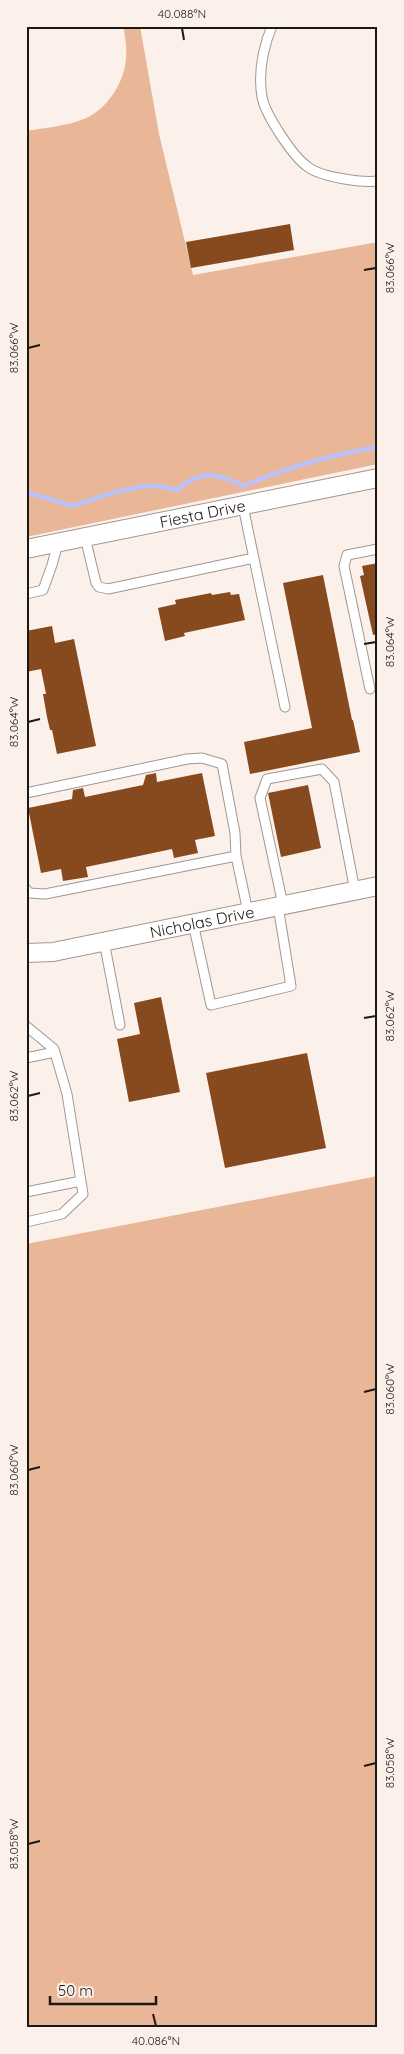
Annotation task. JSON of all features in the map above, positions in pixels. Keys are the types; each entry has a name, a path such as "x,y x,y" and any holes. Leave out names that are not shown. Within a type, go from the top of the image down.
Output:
{"street":[{"name":"Fiesta Drive","path":"26,549 378,478"},
{"name":"Nicholas Drive","path":"26,953 53,952 378,886"}],"lane":[{"path":"272,26 264,46 262,98 284,140 308,167 336,177 368,182 378,181"},
{"path":"243,506 285,707"},
{"path":"85,537 96,583 99,587 108,589 254,558"},
{"path":"26,594 43,590 58,543"},
{"path":"370,689 344,566 347,555 378,548"},
{"path":"26,793 187,759 202,758 222,764 236,833 236,856 248,912"},
{"path":"193,923 211,1005 291,986 281,906 260,798 267,779 322,769 334,782 355,891"},
{"path":"26,889 29,893 45,894 236,856"},
{"path":"104,942 120,1025"},
{"path":"26,1026 54,1049 67,1094 83,1194 62,1214 26,1222"},
{"path":"26,1058 55,1052"},
{"path":"26,1192 81,1182"}],"shaded area":[{"path":"123,26 140,26 159,134 193,275 378,242 378,464 26,537 26,131 63,125 84,119 92,115 107,102 118,85 125,66 126,49"},
{"path":"378,1176 378,2028 26,2028 26,1244"}],"building":[{"path":"290,224 294,250 191,268 186,242"},
{"path":"378,563 378,634 373,635 360,576 364,575 362,566"},
{"path":"323,575 360,752 250,774 244,742 312,728 283,583"},
{"path":"230,592 231,595 239,594 245,620 184,633 185,636 165,641 158,608 176,604 175,600 211,593 212,595"},
{"path":"52,626 55,643 74,639 96,746 57,754 47,717 43,694 46,694 41,669 26,672 26,631"},
{"path":"156,773 157,782 202,773 215,836 195,840 198,853 174,858 172,849 86,867 88,877 63,881 61,869 41,873 28,808 72,799 73,790 83,788 85,797 143,785 146,775"},
{"path":"308,785 321,848 281,857 268,793"},
{"path":"161,997 180,1092 129,1102 117,1039 140,1034 134,1003"},
{"path":"307,1053 326,1148 225,1168 206,1073"}],"waterway":[{"path":"26,492 73,506 112,493 143,486 160,486 177,490 194,479 209,475 226,478 244,486 310,462 378,447"}]}
